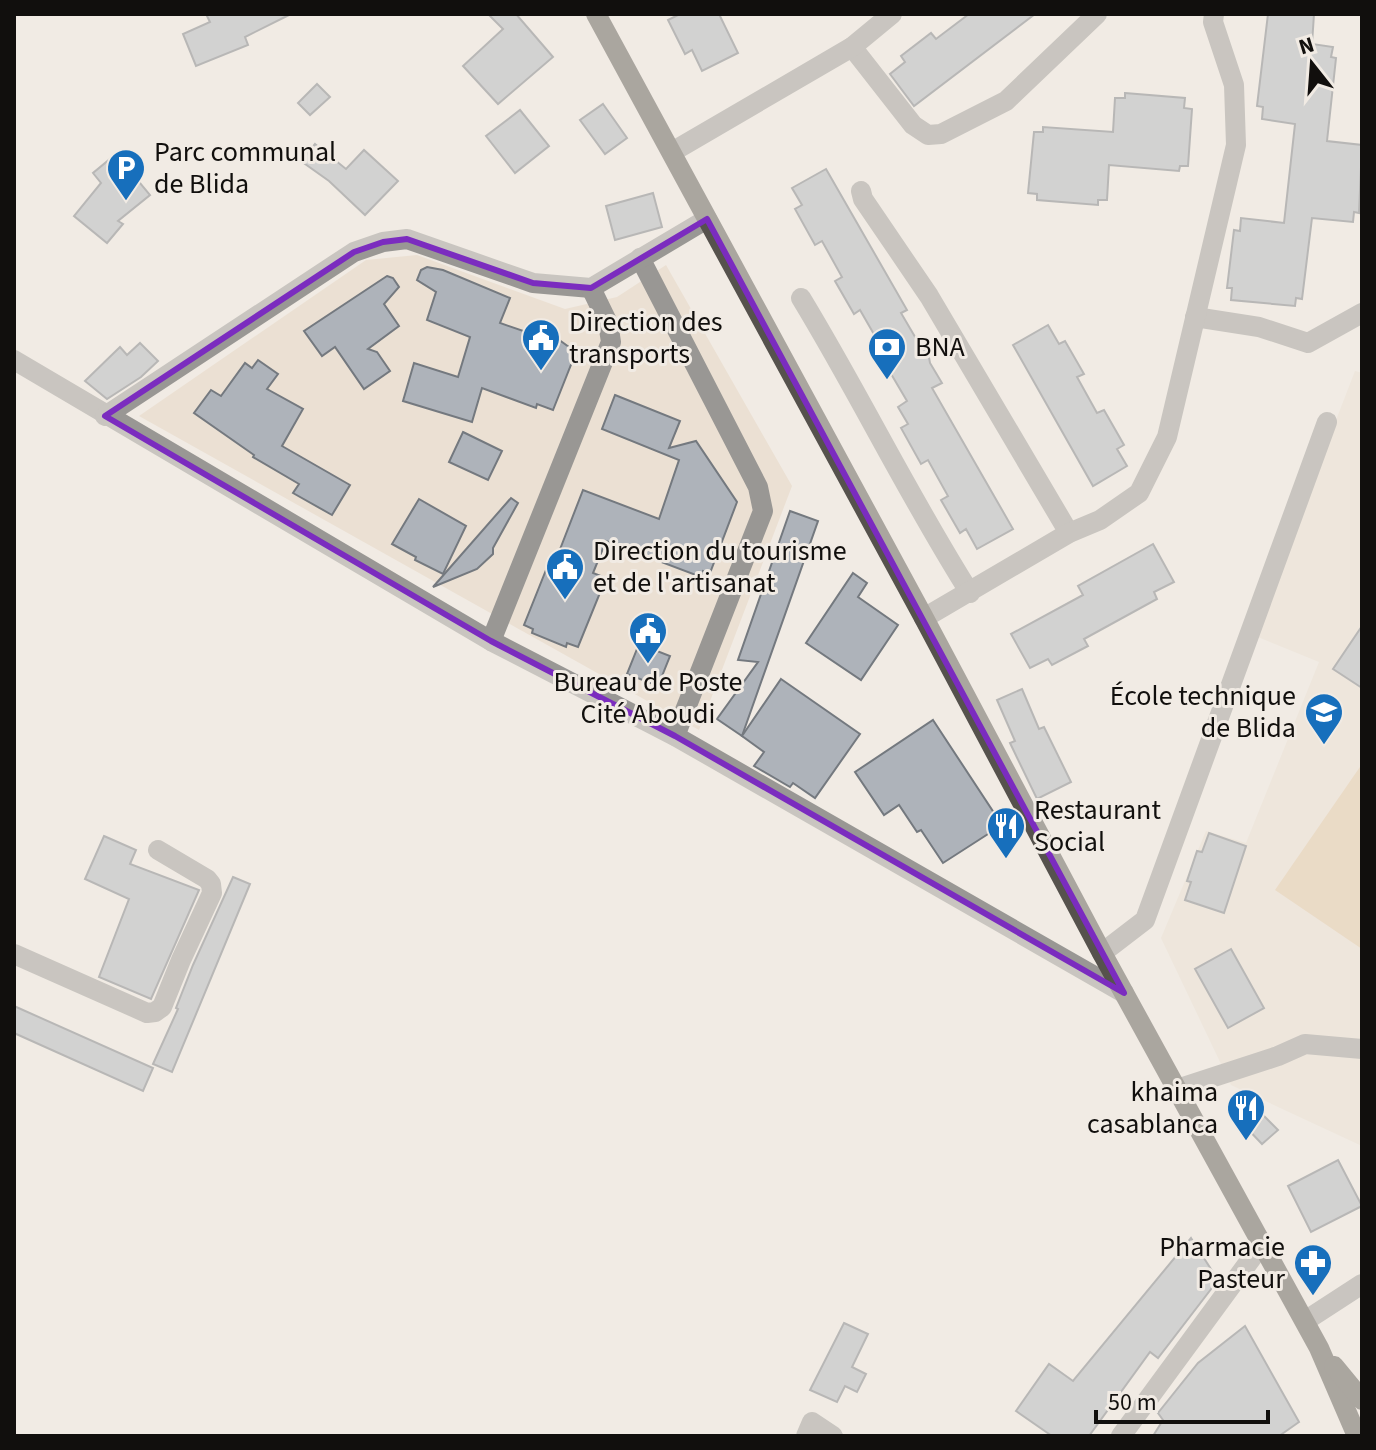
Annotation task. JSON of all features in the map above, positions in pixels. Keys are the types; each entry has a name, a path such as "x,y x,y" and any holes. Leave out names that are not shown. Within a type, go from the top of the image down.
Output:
{"main road":[{"path":"596,14 1102,953 1305,1321 1357,1436"},
{"path":"1319,1348 1362,1400"}],"street":[{"path":"672,152 852,47 892,14"},
{"path":"852,47 913,125 928,135 941,134 1006,101 1097,14"},
{"path":"924,618 1069,533 1100,520 1139,493 1167,437 1236,145 1234,85 1213,22 1214,14"},
{"path":"861,191 863,199 929,296 1069,533"},
{"path":"105,416 354,252 383,242 407,239 533,283 591,288 707,219"},
{"path":"640,258 758,487 763,511 675,736"},
{"path":"491,641 611,342 608,323 591,288"},
{"path":"801,298 832,348 913,501 970,593"},
{"path":"1195,317 1259,327 1308,343 1362,313"},
{"path":"14,360 491,641 675,736 1124,993"},
{"path":"1102,953 1145,920 1327,422"},
{"path":"14,954 147,1013 162,1007 212,893 207,879 158,850"},
{"path":"1177,1089 1305,1044 1362,1049"},
{"path":"1121,1436 1262,1244"},
{"path":"1305,1321 1362,1284"},
{"path":"806,1436 812,1422 833,1436"}],"highlighted area":[{"path":"707,219 1124,993 675,736 491,641 105,416 354,252 383,242 407,239 533,283 591,288"}],"shaded area":[{"path":"417,255 565,309 617,297 666,265 792,486 699,730 139,416 366,260"},
{"name":"École technique de Blida","path":"1355,371 1362,373 1362,1146 1231,1085 1161,938 1206,831 1246,843 1319,662 1253,635"},
{"path":"1362,764 1362,949 1275,890"}],"building":[{"path":"206,14 291,14 245,37 248,45 196,66 183,34 210,22"},
{"path":"488,14 516,14 553,57 498,104 463,66 503,29"},
{"path":"680,14 719,14 738,53 702,71 692,50 685,54 668,20"},
{"path":"969,14 1035,14 914,106 890,74 905,62 901,56 931,33 936,39"},
{"path":"1268,14 1314,14 1312,44 1333,47 1331,57 1336,58 1327,141 1362,145 1359,213 1354,212 1353,222 1312,218 1302,299 1296,298 1295,306 1231,300 1232,288 1227,288 1234,230 1240,231 1241,218 1284,223 1295,124 1262,119 1263,107 1257,106"},
{"path":"317,84 330,97 310,115 298,103"},
{"path":"1125,93 1185,98 1184,108 1192,109 1188,166 1180,166 1179,171 1109,165 1107,200 1098,200 1098,205 1037,200 1037,194 1028,193 1034,132 1043,132 1043,127 1113,132 1115,98 1125,98"},
{"path":"603,104 627,138 605,154 580,120"},
{"path":"520,110 549,146 515,173 486,136"},
{"path":"315,144 346,169 364,150 398,181 365,215 329,181 301,161"},
{"path":"116,154 150,195 118,221 123,224 107,243 74,216 101,183 93,173"},
{"path":"826,169 907,310 901,313 921,347 928,352 930,363 942,383 932,388 1013,529 977,549 966,529 960,533 941,500 948,496 928,460 921,464 901,428 908,424 898,407 907,401 874,345 879,343 860,310 854,314 835,281 842,277 822,241 815,245 795,209 802,205 792,188"},
{"path":"653,193 662,227 615,240 606,206"},
{"path":"427,267 443,270 510,298 500,323 532,334 555,337 576,352 553,410 537,404 536,408 482,388 472,422 403,401 414,363 458,377 470,337 427,320 436,292 417,280 421,270"},
{"path":"387,276 393,278 399,287 384,304 399,326 368,349 377,352 390,371 364,389 335,347 322,356 304,331"},
{"path":"1048,325 1059,344 1065,341 1084,374 1077,377 1097,413 1104,410 1124,445 1117,449 1127,466 1093,486 1013,345"},
{"path":"140,343 158,361 141,377 107,399 85,381 120,347 127,355"},
{"path":"258,360 278,374 267,389 303,409 282,446 350,485 332,515 293,493 299,484 253,457 194,413 211,390 221,396 245,363 252,368"},
{"path":"615,395 680,421 669,448 696,441 737,502 710,573 703,571 701,577 606,541 593,573 606,578 578,647 567,643 566,647 532,633 533,629 524,625 552,555 557,557 583,490 659,519 679,460 602,429"},
{"path":"463,432 502,451 488,480 449,462"},
{"path":"511,498 518,503 493,548 493,554 477,569 433,587"},
{"path":"419,499 466,526 443,574 392,544"},
{"path":"790,511 818,521 742,736 717,719 758,662 738,660"},
{"path":"1153,544 1174,582 1154,592 1157,599 1084,639 1088,646 1052,665 1048,659 1030,668 1011,634 1083,595 1078,586"},
{"path":"853,573 867,583 858,597 898,625 861,680 806,643"},
{"path":"1362,626 1362,688 1333,669"},
{"name":"Bureau de Poste Cité Aboudi","path":"639,644 670,656 658,686 627,674"},
{"path":"781,679 860,734 815,798 793,783 790,787 754,766 764,752 742,736"},
{"path":"1022,689 1039,729 1044,727 1071,782 1037,799 1010,743 1015,741 997,700"},
{"path":"933,720 1002,825 943,863 921,830 917,832 899,805 884,815 855,772"},
{"path":"1209,833 1246,846 1224,913 1185,900 1191,882 1187,881 1197,851 1202,852"},
{"path":"104,836 136,850 130,864 199,890 151,999 99,977 129,899 85,879"},
{"path":"233,877 250,884 172,1072 153,1064"},
{"path":"1231,949 1264,1008 1228,1028 1195,969"},
{"path":"14,1006 153,1068 143,1091 14,1033"},
{"path":"1258,1110 1278,1130 1262,1144 1243,1124"},
{"path":"1338,1160 1362,1206 1311,1232 1288,1186"},
{"path":"1191,1238 1218,1280 1158,1358 1150,1352 1089,1436 1052,1436 1016,1411 1049,1364 1073,1381"},
{"path":"844,1323 868,1334 852,1367 866,1374 857,1392 845,1386 837,1402 810,1390"},
{"path":"1245,1326 1299,1422 1279,1436 1153,1436 1163,1420 1158,1413 1198,1363"}],"place":[{"name":"Parc communal de Blida","path":"126,202"},
{"name":"Direction des transports","path":"541,372"},
{"name":"BNA","path":"887,381"},
{"name":"Direction du tourisme et de l'artisanat","path":"565,601"},
{"name":"Bureau de Poste Cité Aboudi","path":"648,665"},
{"name":"École technique de Blida","path":"1324,746"},
{"name":"Restaurant Social","path":"1006,860"},
{"name":"khaima casablanca","path":"1246,1142"},
{"name":"Pharmacie Pasteur","path":"1313,1297"}]}
